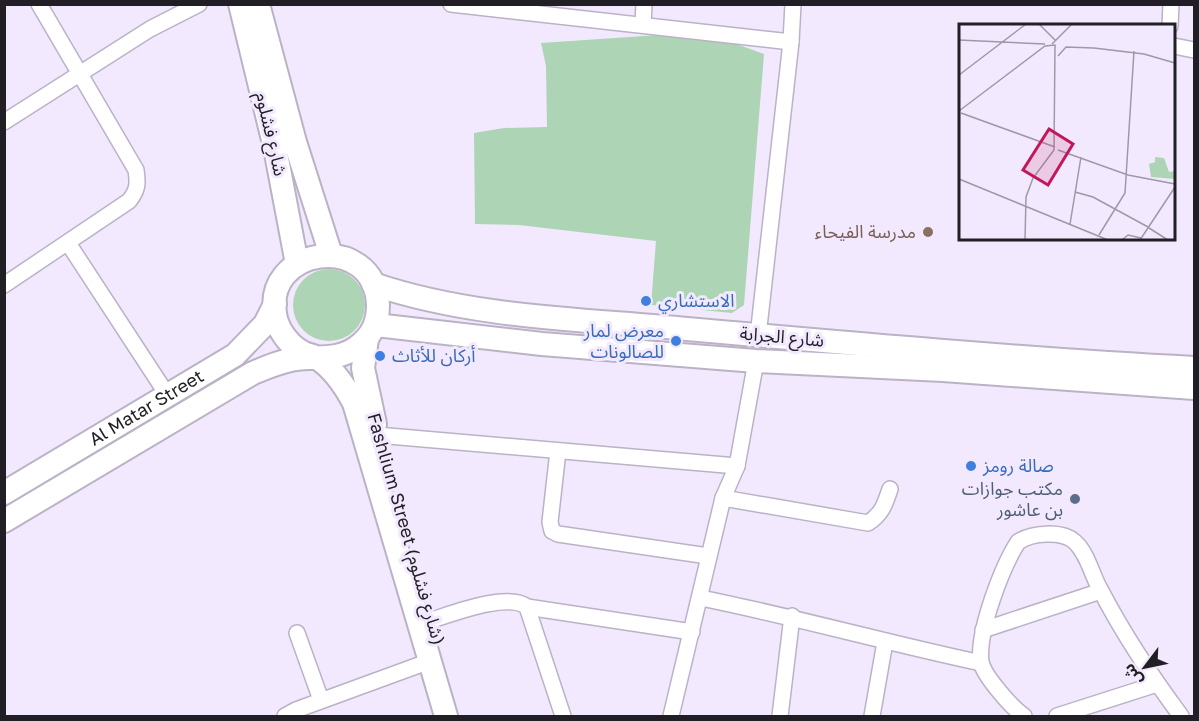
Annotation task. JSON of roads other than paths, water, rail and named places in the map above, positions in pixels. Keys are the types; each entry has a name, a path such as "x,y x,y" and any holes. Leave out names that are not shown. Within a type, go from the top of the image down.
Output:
{"main road":[{"name":"شارع فشلوم","path":"240,4 275,148 297,264"},
{"name":"شارع فشلوم","path":"258,4 295,142 331,255"},
{"path":"4,520 253,373 280,362 316,357 343,356 371,332 378,298 374,284 363,270 348,259 331,255 313,256 297,264 286,275 278,289 275,304 282,333 291,344 316,357 344,383 373,444 446,717"},
{"name":"شارع الجرابة","path":"374,284 404,295 499,311 758,336 943,360 1194,388"},
{"name":"Al Matar Street","path":"4,494 235,355 264,324 275,304"},
{"name":"شارع الجرابة","path":"371,332 756,361 943,360 1194,368"},
{"name":"Fashlium Street (شارع فشلوم)","path":"371,332 363,368 373,444 432,620 461,717"}],"street":[{"path":"4,285 129,201 136,193 138,183 136,170 81,72 39,4"},
{"path":"4,122 156,26 199,4"},
{"path":"451,4 791,42"},
{"path":"643,24 644,4"},
{"path":"758,336 791,42 793,4"},
{"path":"1170,24 1171,4"},
{"path":"1175,46 1194,50"},
{"path":"68,243 168,396"},
{"path":"671,717 723,498 737,466 756,361"},
{"path":"373,444 558,451 737,466"},
{"path":"558,451 550,522 552,531 558,534 708,556"},
{"path":"723,498 868,523 878,517 884,508 890,489"},
{"path":"1024,717 989,676 981,663 983,630 1016,545 1028,537 1059,535 1076,543 1101,591 1157,684 1181,717"},
{"path":"983,630 1101,591"},
{"path":"700,598 792,616 885,642 981,663"},
{"path":"432,620 483,605 516,600 527,607 692,632"},
{"path":"527,607 563,717"},
{"path":"780,717 792,616"},
{"path":"297,633 321,700"},
{"path":"872,717 885,642"},
{"path":"293,714 321,700 430,661"},
{"path":"1058,716 1157,684"}],"place":[{"name":"مدرسة الفيحاء","path":"928,232"},
{"name":"الاستشاري","path":"646,301"},
{"name":"معرض لمار للصالونات","path":"676,341"},
{"name":"أركان للأثاث","path":"380,356"},
{"name":"صالة رومز","path":"971,466"},
{"name":"مكتب جوازات بن عاشور","path":"1075,499"}]}
